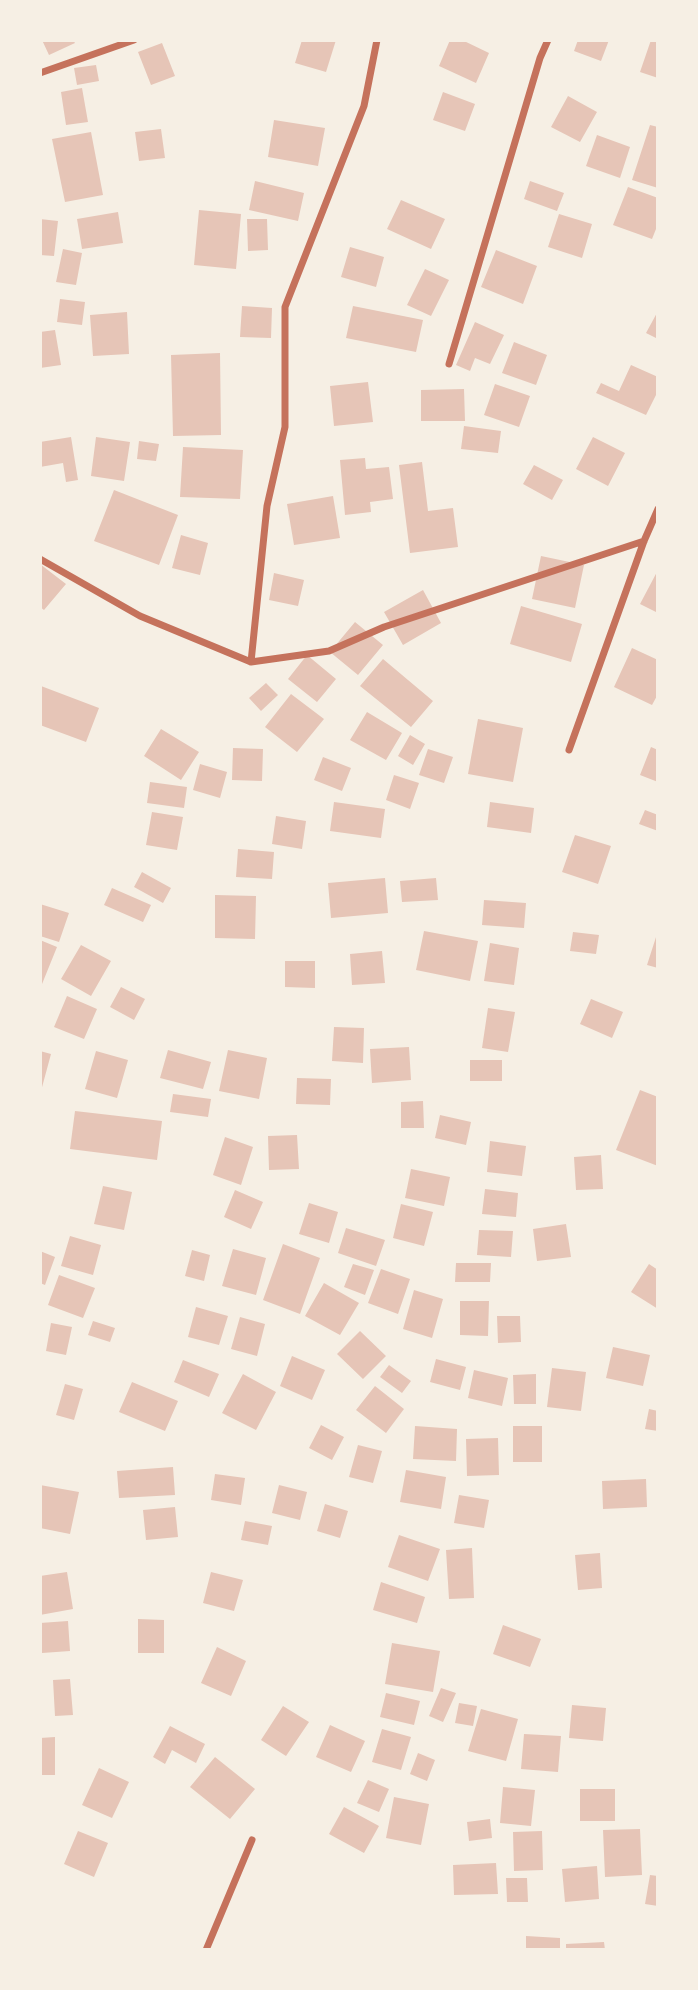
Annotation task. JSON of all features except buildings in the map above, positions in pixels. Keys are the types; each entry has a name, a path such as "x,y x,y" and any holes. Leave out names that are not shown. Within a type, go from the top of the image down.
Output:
{"street":[{"path":"40,73 134,40"},
{"path":"251,663 267,506 285,427 285,307 364,106 377,40"},
{"path":"449,365 540,58 548,40"},
{"path":"569,750 658,509"},
{"path":"40,559 140,616 251,663 329,651 396,623 644,541"},
{"path":"206,1950 252,1840"}]}
